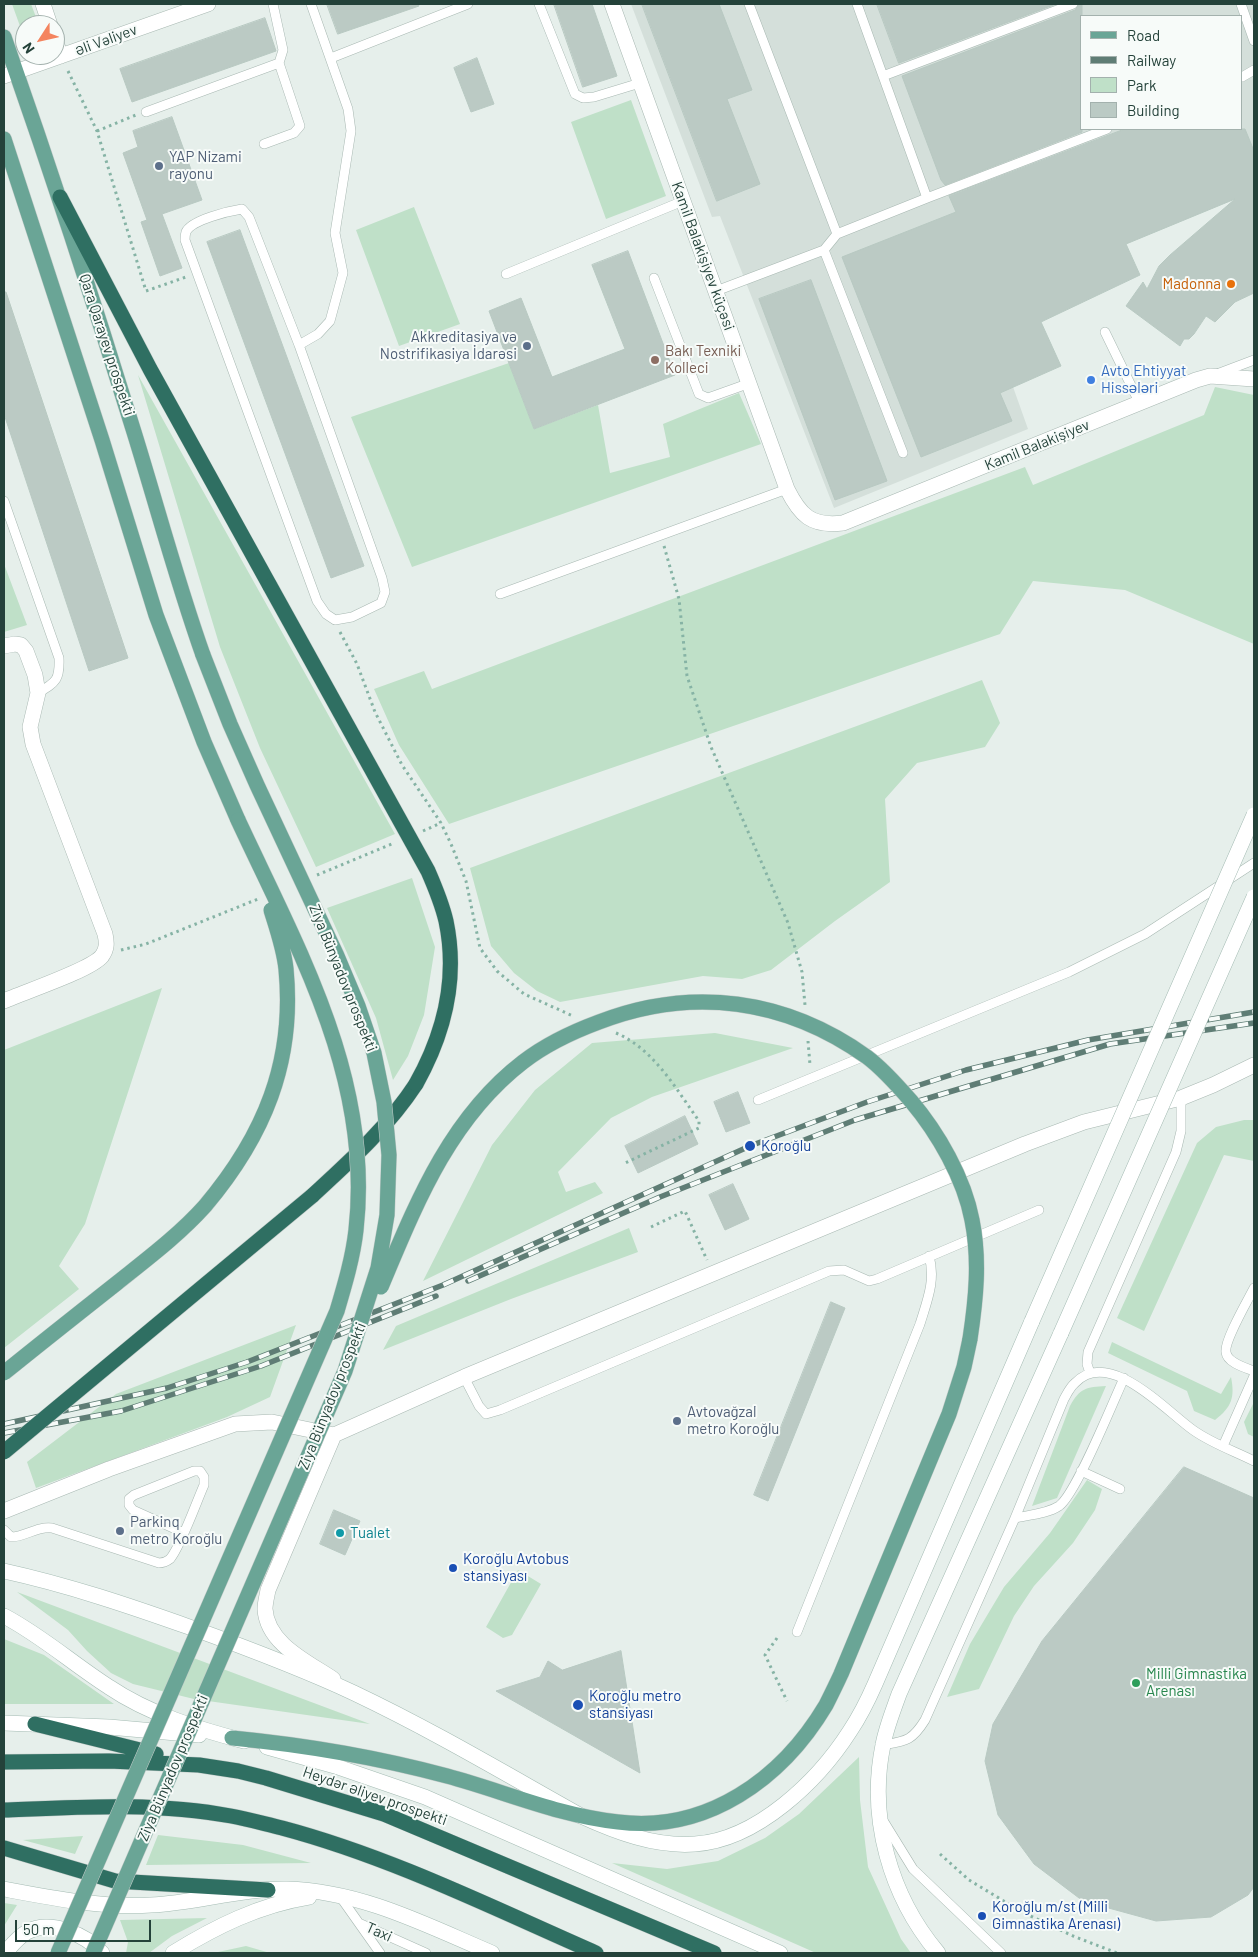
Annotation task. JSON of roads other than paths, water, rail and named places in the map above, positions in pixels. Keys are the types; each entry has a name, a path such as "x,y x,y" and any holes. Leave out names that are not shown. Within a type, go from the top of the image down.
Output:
{"highway":[{"path":"4,1452 312,1196 381,1131 404,1103 416,1084 435,1045 445,1011 450,983 446,921 428,871 150,369 60,197"},
{"path":"35,1724 199,1765"},
{"name":"Heydər Əliyev prospekti","path":"4,1762 109,1761 199,1765 228,1769 266,1778 384,1814 714,1953"},
{"path":"4,1810 144,1806 231,1816 258,1822 363,1852 596,1953"},
{"path":"4,1848 115,1881 268,1890"}],"main road":[{"name":"Əli Vəliyev","path":"65,55 208,4"},
{"name":"Kamil Balakişiyev küçəsi","path":"612,4 787,489 796,507 808,518 822,524"},
{"name":"Qara Qarayev prospekti","path":"4,37 10,73 60,197 134,432 185,604 203,655"},
{"name":"Əli Vəliyev","path":"10,73 34,65"},
{"path":"4,139 8,160"},
{"name":"Ziya Bünyadov prospekti","path":"8,160 102,440 173,664 238,820 320,999 342,1066 352,1107 358,1197 356,1231 348,1272 337,1311 58,1953"},
{"name":"Kamil Balakişiyev","path":"822,524 843,523 1210,376 1254,378"},
{"path":"4,646 21,645 26,651 35,675 38,693 30,727 33,744 105,934 107,945 103,954 89,966 4,1001"},
{"name":"Ziya Bünyadov prospekti","path":"93,1953 345,1371 376,1276 387,1215 389,1155 384,1102 374,1053 358,1006 337,956 257,785 230,724 203,655"},
{"path":"4,1723 151,1730 332,1750 447,1776 581,1816 635,1837 668,1843 694,1844 714,1841 737,1833 762,1820 810,1781 850,1731 872,1692 1254,815"},
{"path":"4,1373 134,1270 204,1207 235,1168 256,1133 271,1100 280,1069 286,1030 286,968 266,892 238,820"},
{"path":"938,1953 910,1912 893,1877 883,1842 878,1811 882,1745 899,1694 1254,897"},
{"path":"4,1571 97,1595 255,1651 354,1694 435,1734 581,1816 627,1823 659,1823 695,1817 728,1802 763,1778 786,1757 803,1738 826,1704 841,1674 949,1414 964,1367 976,1294 976,1252 972,1218 961,1186 945,1151 928,1121 899,1087 869,1058 832,1035 802,1020 749,1006 705,1001 653,1005 617,1014 582,1028 548,1045 522,1063 492,1090 467,1117 445,1151 417,1202 345,1371"},
{"path":"4,1511 109,1468 235,1424 272,1422 334,1435 464,1376 1061,1130 1101,1117 1181,1098 1254,1065"},
{"path":"334,1435 268,1590 265,1608 268,1622 275,1635 288,1649 354,1694"},
{"path":"4,1616 43,1639 109,1687 135,1703 167,1717 232,1738 335,1766 425,1797 780,1953"},
{"path":"4,1731 35,1724"},
{"path":"4,1889 65,1900 124,1906 181,1902 268,1890 287,1889 333,1894 394,1911 492,1953"},
{"path":"173,1953 234,1919 291,1900 333,1894"},
{"path":"5,1953 16,1939 29,1930 42,1927 79,1936 96,1946 102,1953"}],"lane":[{"path":"264,144 294,133 300,126 279,64 283,50 273,4"},
{"path":"299,345 318,334 330,321 344,273 335,233 351,131 348,108 311,4"},
{"path":"331,58 468,4"},
{"path":"539,4 575,94 582,98 594,98 640,83"},
{"path":"749,4 836,234"},
{"path":"857,4 927,198"},
{"path":"883,76 1073,4"},
{"path":"1241,4 1254,41"},
{"path":"146,112 279,64"},
{"path":"1243,76 1254,70"},
{"path":"716,291 824,250 836,234 1104,130"},
{"path":"506,274 683,201"},
{"path":"242,209 249,217 299,345 382,578 385,592 381,603 352,617 334,620 326,614 317,601 196,274 185,240 186,232 194,224 232,210 242,209"},
{"path":"824,250 903,453"},
{"path":"654,278 699,394 708,398 750,383"},
{"path":"1105,332 1140,404"},
{"path":"1210,376 1254,360"},
{"path":"500,594 787,489"},
{"path":"4,501 59,658 60,673 57,679 38,693"},
{"path":"758,1100 1069,972 1145,934 1254,863"},
{"path":"1090,1373 1088,1352 1176,1152 1181,1131 1181,1098"},
{"path":"464,1376 479,1406 486,1414 509,1407 829,1271 844,1270 869,1281 877,1279 1039,1210"},
{"path":"797,1632 920,1324 929,1298 932,1280 932,1266 928,1256"},
{"path":"1254,1288 1227,1341 1226,1352 1229,1358 1239,1365 1254,1371"},
{"path":"882,1745 908,1741 918,1732 925,1720 1064,1399 1074,1383 1090,1373 1104,1373 1124,1378 1154,1397 1193,1430 1254,1461"},
{"path":"1223,1446 1254,1376"},
{"path":"1014,1518 1053,1510 1066,1500 1124,1378"},
{"path":"4,1530 10,1537 16,1537 38,1529 52,1528 159,1563 165,1562 171,1558 184,1533 204,1485 204,1478 200,1471 194,1471 134,1495 129,1499 129,1505 133,1510 184,1533"},
{"path":"1081,1471 1120,1489"},
{"path":"878,1811 894,1841 913,1869 1001,1953"},
{"path":"333,1894 359,1923 378,1950"},
{"name":"Taxi","path":"359,1923 426,1953"},
{"name":"Taxi","path":"378,1950 389,1953"}],"railway":[{"path":"4,1424 167,1388 247,1362 443,1285 750,1146 867,1102 966,1070 1088,1040 1254,1012"},
{"path":"468,1281 660,1197 855,1120 1110,1044 1254,1023"},
{"path":"4,1433 121,1411 261,1366 436,1296"}],"place":[{"name":"YAP Nizami rayonu","path":"159,166"},
{"name":"Madonna","path":"1231,284"},
{"name":"Akkreditasiya və Nostrifikasiya İdarəsi","path":"527,346"},
{"name":"Bakı Texniki Kolleci","path":"655,360"},
{"name":"Avto Ehtiyyat Hissәlәri","path":"1091,380"},
{"name":"Koroğlu","path":"750,1146"},
{"name":"Avtovağzal metro Koroğlu","path":"677,1421"},
{"name":"Parkinq metro Koroğlu","path":"120,1531"},
{"name":"Tualet","path":"340,1533"},
{"name":"Koroğlu Avtobus stansiyası","path":"453,1568"},
{"name":"Milli Gimnastika Arenası","path":"1136,1683"},
{"name":"Koroğlu metro stansiyası","path":"578,1705"},
{"name":"Koroğlu m/st (Milli Gimnastika Arenası)","path":"982,1916"}]}
